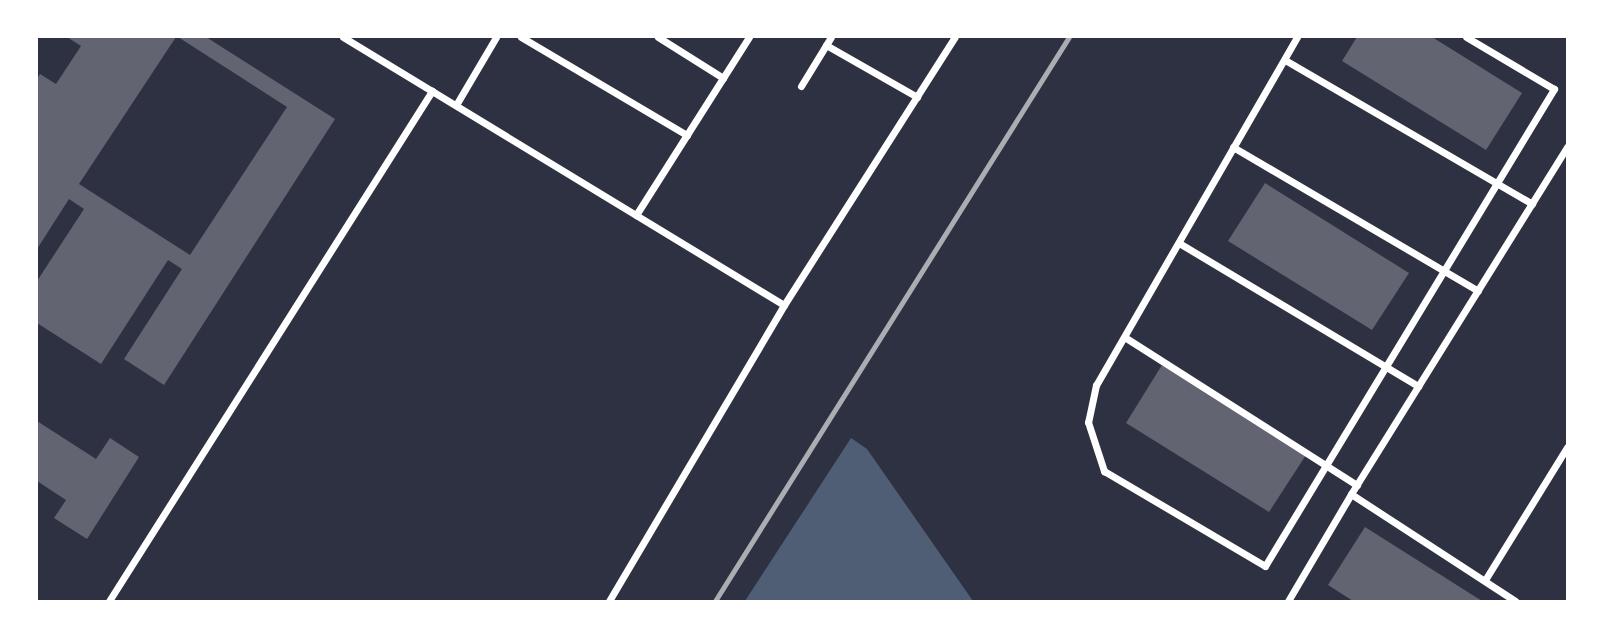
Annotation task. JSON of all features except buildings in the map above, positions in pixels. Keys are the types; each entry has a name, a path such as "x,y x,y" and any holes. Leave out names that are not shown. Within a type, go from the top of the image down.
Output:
{"street":[{"path":"343,37 784,305"},
{"path":"456,105 496,37"},
{"path":"521,37 687,135"},
{"path":"658,37 723,78"},
{"path":"636,215 749,37"},
{"path":"801,86 831,37"},
{"path":"609,601 784,305 955,37"},
{"path":"1297,37 1096,385 1088,422 1104,471 1265,566 1554,89 1466,37"},
{"path":"826,45 917,97"},
{"path":"1285,60 1500,182 1532,204"},
{"path":"109,601 432,91"},
{"path":"1288,601 1351,494 1567,147"},
{"path":"1233,148 1478,291"},
{"path":"1178,243 1418,386"},
{"path":"1125,338 1357,485"},
{"path":"1485,580 1567,447"},
{"path":"1351,494 1515,601"}],"water":[{"path":"851,438 867,449 973,601 745,601"}],"railway":[{"path":"715,601 1069,37"}]}
